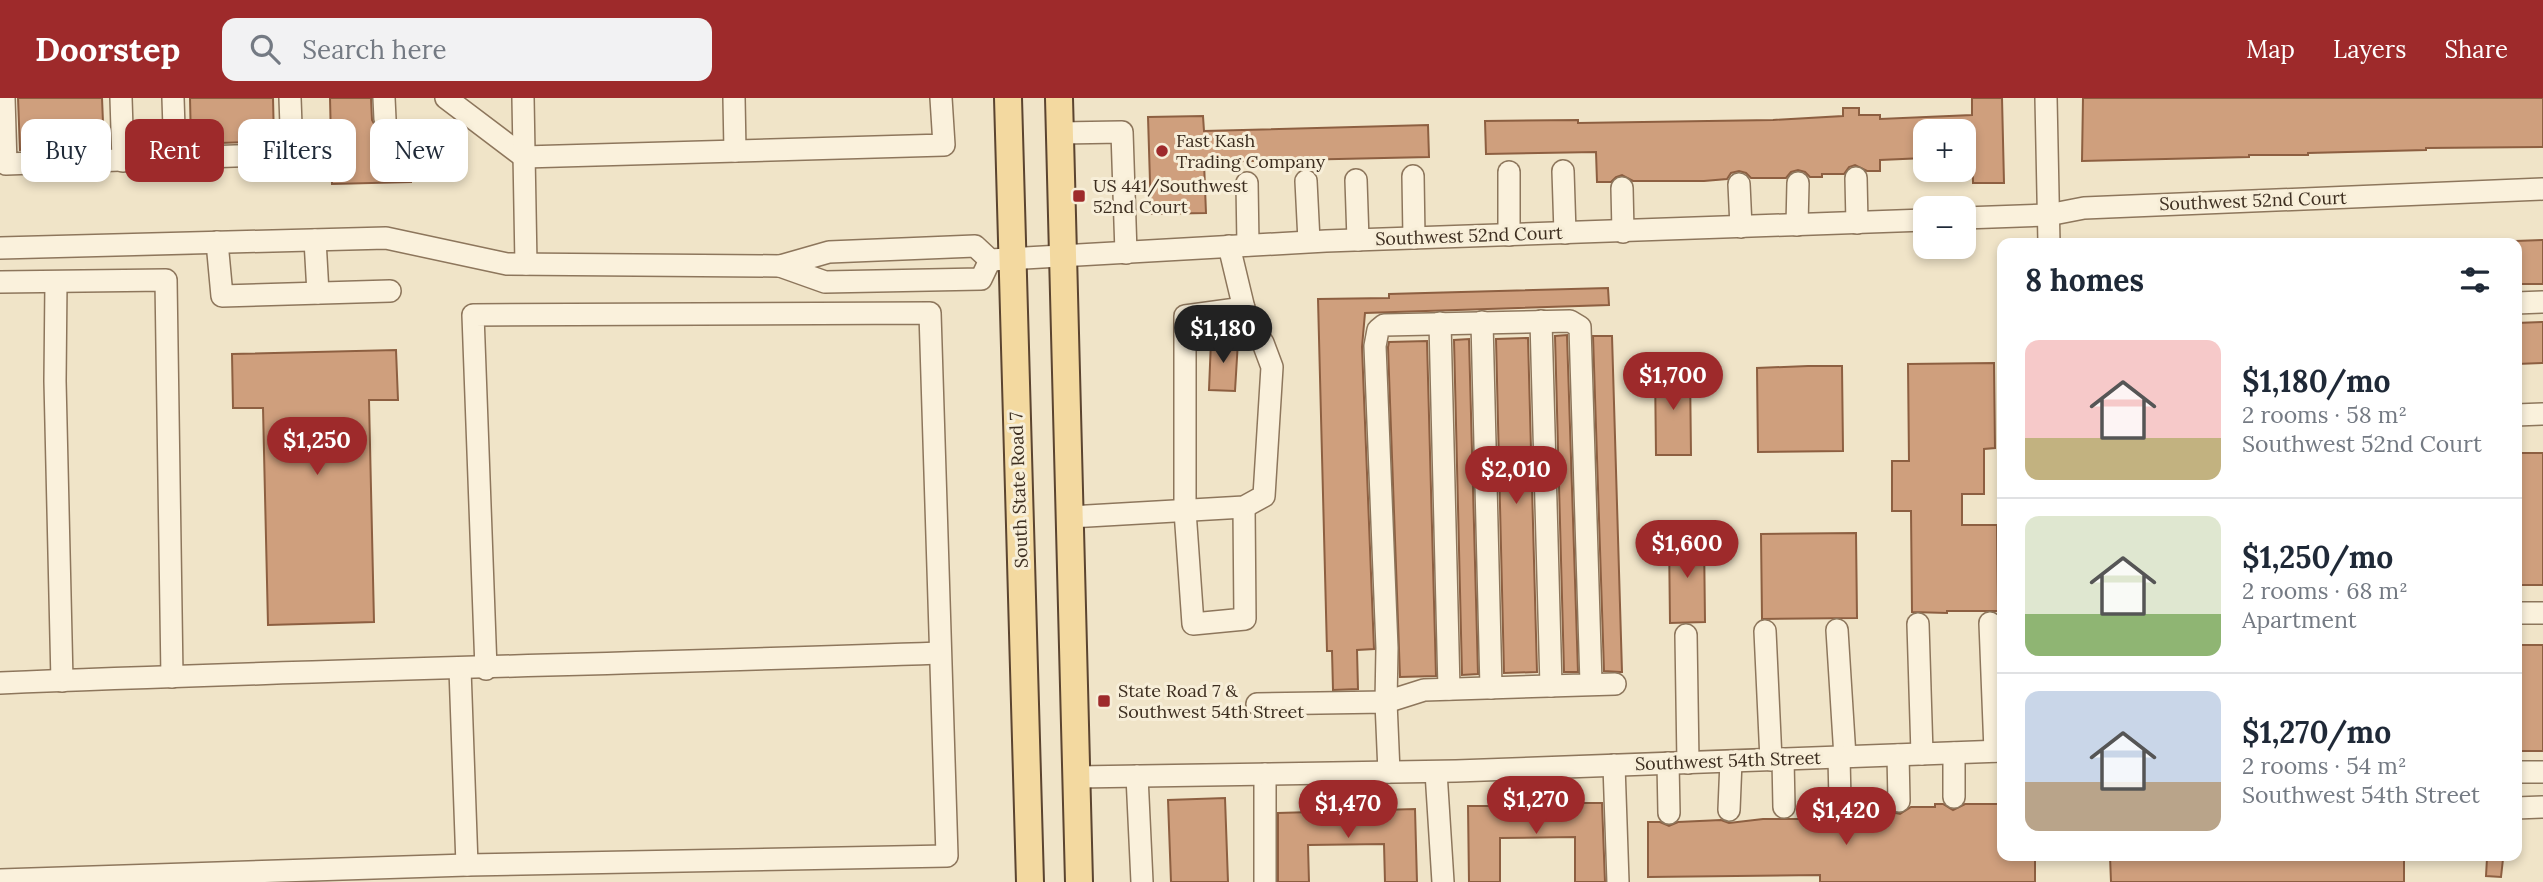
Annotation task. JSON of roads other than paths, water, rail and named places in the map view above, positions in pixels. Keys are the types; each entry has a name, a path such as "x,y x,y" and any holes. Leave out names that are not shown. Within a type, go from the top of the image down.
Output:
{"main road":[{"name":"South State Road 7","path":"1008,98 1001,259 1030,882"},
{"path":"1059,98 1079,882"}],"street":[{"path":"4,98 6,164 123,161 121,98"},
{"path":"173,98 174,119"},
{"path":"224,157 292,154 290,98"},
{"path":"446,98 524,157 944,145 941,98"},
{"path":"523,98 526,264"},
{"path":"734,98 735,151"},
{"path":"2046,98 2049,238"},
{"path":"1060,134 1122,132 1126,253"},
{"path":"1563,171 1565,233"},
{"path":"1509,235 1510,172"},
{"path":"1413,176 1414,238"},
{"path":"1856,178 1857,223"},
{"path":"1356,180 1358,240"},
{"path":"1306,181 1309,242"},
{"path":"1070,517 1244,508 1264,496 1272,367 1264,343 1246,317 1244,308 1238,246 1247,183"},
{"path":"1797,225 1798,183"},
{"path":"1739,184 1741,227"},
{"path":"1622,188 1623,232"},
{"name":"Southwest 52nd Court","path":"1976,218 2048,215 2084,208 2543,189"},
{"name":"Southwest 52nd Court","path":"1001,259 1309,242 1913,221"},
{"path":"0,248 386,238 508,264 780,267 829,252 975,246 1001,259 981,279 825,282 780,267"},
{"path":"315,240 318,293"},
{"path":"218,242 222,296 390,291"},
{"path":"0,282 166,280 172,677"},
{"path":"56,282 55,381 62,681"},
{"path":"2522,303 2543,302"},
{"path":"1244,308 1185,316 1185,511 1193,624 1245,619 1244,508"},
{"path":"0,880 467,865 947,856 930,313 473,314 485,669"},
{"path":"1541,321 1551,686"},
{"path":"1389,772 1375,346 1378,330 1384,325 1570,321 1580,327 1591,683"},
{"path":"1482,322 1491,688"},
{"path":"1440,323 1449,689"},
{"path":"2522,415 2543,414"},
{"path":"2522,613 2543,612"},
{"path":"1990,623 1997,735"},
{"path":"1918,624 1922,754"},
{"path":"1838,630 1842,757 1840,801"},
{"path":"1765,631 1784,807"},
{"path":"1669,813 1678,763 1686,635"},
{"path":"0,683 939,653"},
{"path":"460,669 467,865"},
{"path":"1257,704 1387,702 1424,690 1615,684"},
{"name":"Southwest 54th Street","path":"1077,777 1436,772 1997,751"},
{"path":"1954,752 1954,797"},
{"path":"1899,755 1899,801"},
{"path":"1729,810 1731,761"},
{"path":"1614,765 1618,882"},
{"path":"1436,772 1443,882"},
{"path":"2522,772 2543,772"},
{"path":"1265,774 1265,882"},
{"path":"1137,776 1142,882"},
{"path":"2522,808 2543,807"}],"place":[{"name":"Fast Kash Trading Company","path":"1162,151"},
{"name":"US 441/Southwest 52nd Court","path":"1079,196"},
{"name":"State Road 7 & Southwest 54th Street","path":"1104,701"}]}
